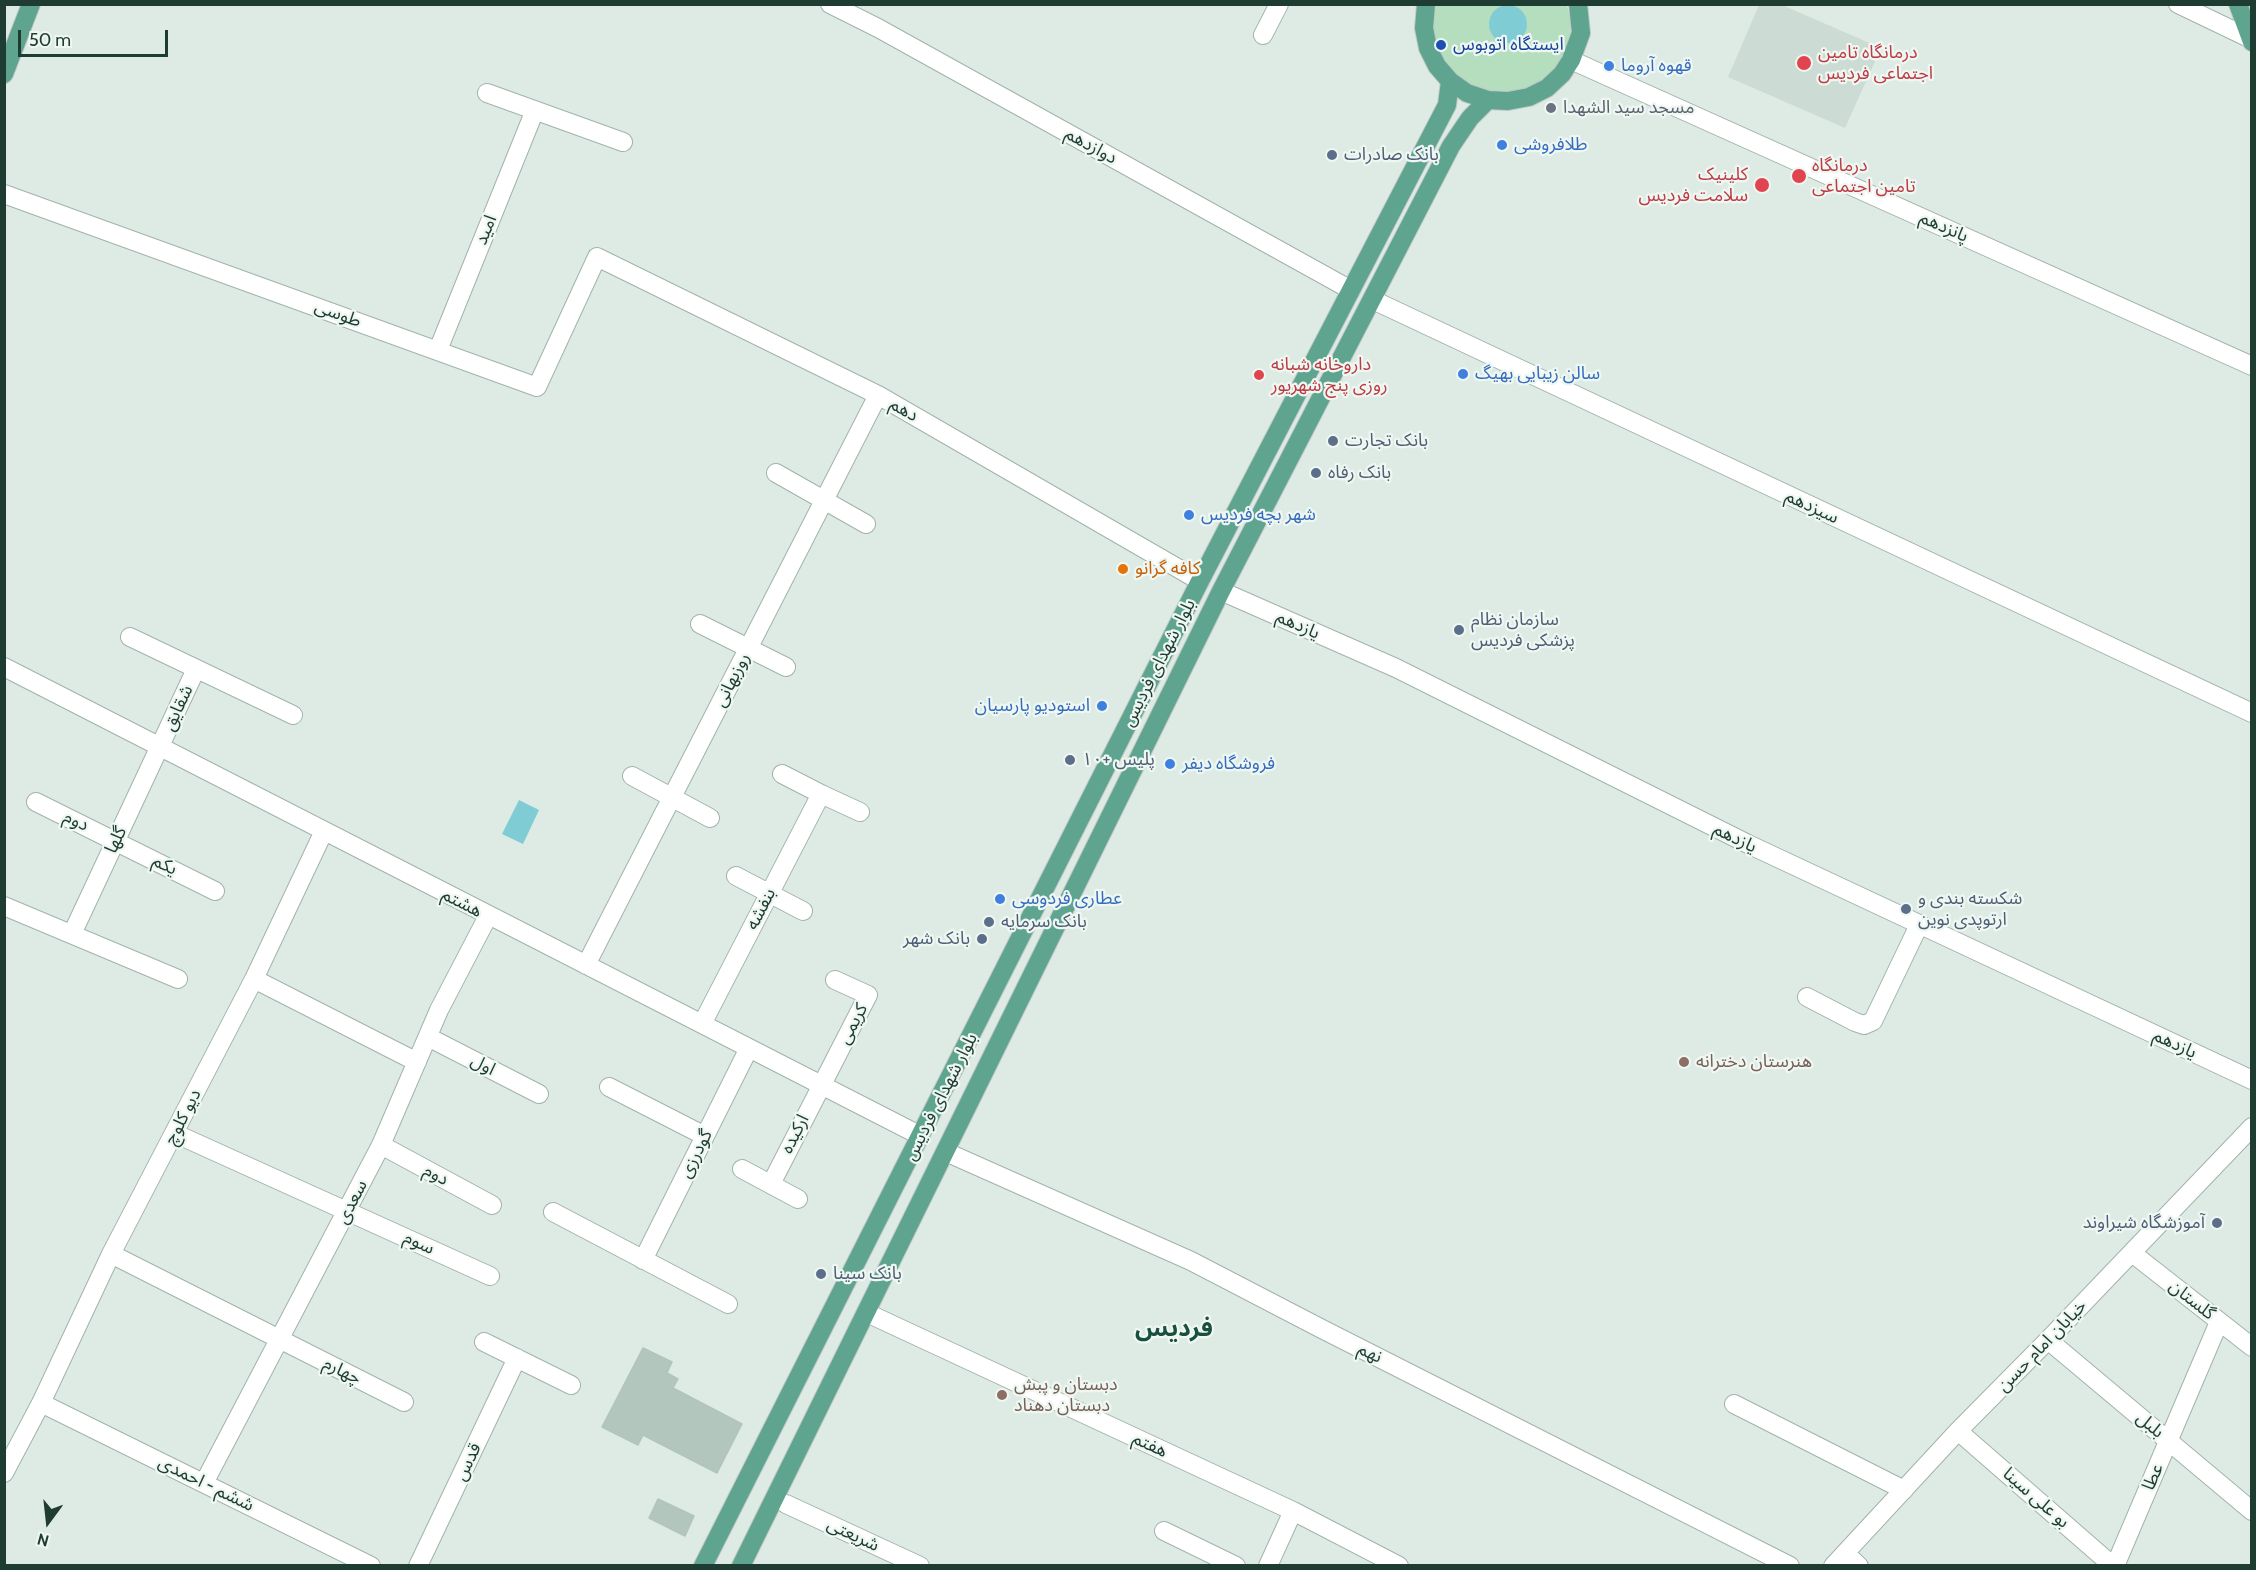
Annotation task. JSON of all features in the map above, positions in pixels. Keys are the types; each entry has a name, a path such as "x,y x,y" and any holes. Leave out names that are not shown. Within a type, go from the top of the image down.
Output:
{"main road":[{"path":"4,74 31,4"},
{"path":"1426,4 1424,28 1428,48 1437,66 1450,81 1467,93 1488,100 1508,101 1529,97 1547,88 1562,74 1572,60 1581,33 1578,4"},
{"path":"2238,4 2251,41"},
{"name":"بلوار شهدای فردیس","path":"703,1566 1200,581 1447,105 1450,81"},
{"name":"بلوار شهدای فردیس","path":"741,1566 1221,591 1451,146 1470,118 1488,100"}],"street":[{"name":"دوازدهم","path":"830,4 878,28 1351,290"},
{"path":"1263,35 1279,4"},
{"path":"2178,4 2251,41"},
{"name":"پانزدهم","path":"1572,60 2252,366"},
{"path":"488,93 623,142"},
{"name":"امید","path":"438,350 535,110"},
{"name":"طوسی","path":"4,194 537,387 597,257"},
{"name":"دهم","path":"597,257 878,394 1200,581"},
{"name":"سیزدهم","path":"1373,300 2252,713"},
{"name":"روزبهانی","path":"586,965 878,394"},
{"path":"776,473 866,524"},
{"name":"یازدهم","path":"1221,591 1396,668 1750,845 2252,1080"},
{"path":"700,624 786,667"},
{"path":"130,637 293,715"},
{"name":"هشتم","path":"4,668 921,1136"},
{"name":"شقایق","path":"160,747 196,669"},
{"name":"گلها","path":"72,934 160,747"},
{"path":"782,774 860,812"},
{"path":"633,776 711,818"},
{"name":"بنفشه","path":"702,1024 821,795"},
{"name":"دوم","path":"36,802 116,840"},
{"name":"دیو کلوچ","path":"4,1473 42,1404 111,1254 254,980 324,831"},
{"name":"یکم","path":"116,840 215,891"},
{"path":"735,876 803,910"},
{"path":"4,906 177,979"},
{"name":"سعدی","path":"204,1483 381,1145 451,984 488,916"},
{"path":"1807,997 1855,1022 1864,1025 1873,1021 1919,925"},
{"path":"254,980 417,1062"},
{"name":"کریمی","path":"820,1085 868,995 835,980"},
{"name":"اول","path":"428,1038 539,1094"},
{"name":"گودرزی","path":"642,1260 749,1048"},
{"name":"ارکیده","path":"771,1184 820,1085"},
{"path":"609,1087 705,1136"},
{"name":"خیابان امام حسن","path":"1839,1559 1905,1491 1958,1431 2252,1127"},
{"name":"سوم","path":"174,1133 490,1276"},
{"name":"دوم","path":"381,1145 492,1205"},
{"name":"نهم","path":"946,1152 1191,1261 1790,1566"},
{"path":"742,1169 798,1199"},
{"path":"553,1212 728,1304"},
{"name":"گلستان","path":"2132,1253 2252,1347"},
{"name":"چهارم","path":"111,1254 404,1402"},
{"name":"هفتم","path":"867,1313 1293,1511 1399,1566"},
{"name":"عطا","path":"2114,1566 2219,1322"},
{"name":"بلبل","path":"2048,1340 2252,1511"},
{"path":"484,1342 571,1385"},
{"name":"قدس","path":"418,1566 518,1358"},
{"name":"ششم - احمدی","path":"42,1404 371,1566"},
{"path":"1734,1404 1905,1491"},
{"name":"بو علی سینا","path":"1958,1431 2114,1566"},
{"name":"شریعتی","path":"786,1503 920,1566"},
{"path":"1268,1566 1293,1511"},
{"path":"1164,1531 1236,1566"},
{"path":"1839,1559 1859,1566"}],"shaded area":[{"name":"درمانگاه تامین اجتماعی فردیس","path":"1759,5 1782,5 1881,48 1845,128 1728,77"}],"green space":[{"path":"1436,4 1567,5 1571,23 1570,40 1564,57 1546,80 1519,94 1475,90 1448,71 1434,41 1432,25"}],"water":[{"path":"1508,5 1521,11 1527,24 1521,37 1508,43 1495,37 1489,24 1495,11"},
{"path":"519,800 539,810 523,844 502,834"}],"building":[{"path":"643,1348 672,1362 667,1373 678,1379 673,1388 742,1424 717,1473 643,1435 638,1445 602,1427"},
{"path":"658,1499 694,1516 685,1536 649,1518"}],"place":[{"name":"ایستگاه اتوبوس","path":"1441,45"},
{"name":"درمانگاه تامین اجتماعی فردیس","path":"1804,63"},
{"name":"قهوه آروما","path":"1609,66"},
{"name":"مسجد سید الشهدا","path":"1551,108"},
{"name":"طلافروشی","path":"1502,145"},
{"name":"بانک صادرات","path":"1332,155"},
{"name":"درمانگاه تامین اجتماعى","path":"1799,176"},
{"name":"کلینیک سلامت فردیس","path":"1762,185"},
{"name":"سالن زیبایی بهیگ","path":"1463,374"},
{"name":"داروخانه شبانه روزی پنج شهریور","path":"1259,375"},
{"name":"بانک تجارت","path":"1333,441"},
{"name":"بانک رفاه","path":"1316,473"},
{"name":"شهر بچه فردیس","path":"1189,515"},
{"name":"کافه گرانو","path":"1123,569"},
{"name":"سازمان نظام پزشکی فردیس","path":"1459,630"},
{"name":"استودیو پارسیان","path":"1102,706"},
{"name":"پلیس +۱۰","path":"1070,760"},
{"name":"فروشگاه دیفر","path":"1170,764"},
{"name":"عطاری فردوسی","path":"1000,899"},
{"name":"شکسته بندی و ارتوپدی نوین","path":"1906,909"},
{"name":"بانک سرمایه","path":"989,922"},
{"name":"بانک شهر","path":"982,939"},
{"name":"هنرستان دخترانه","path":"1684,1062"},
{"name":"آموزشگاه شیراوند","path":"2217,1223"},
{"name":"بانک سینا","path":"821,1274"},
{"name":"دبستان و پبش دبستان دهناد","path":"1002,1395"}],"district":[{"name":"فردیس","path":"1174,1329"}]}
